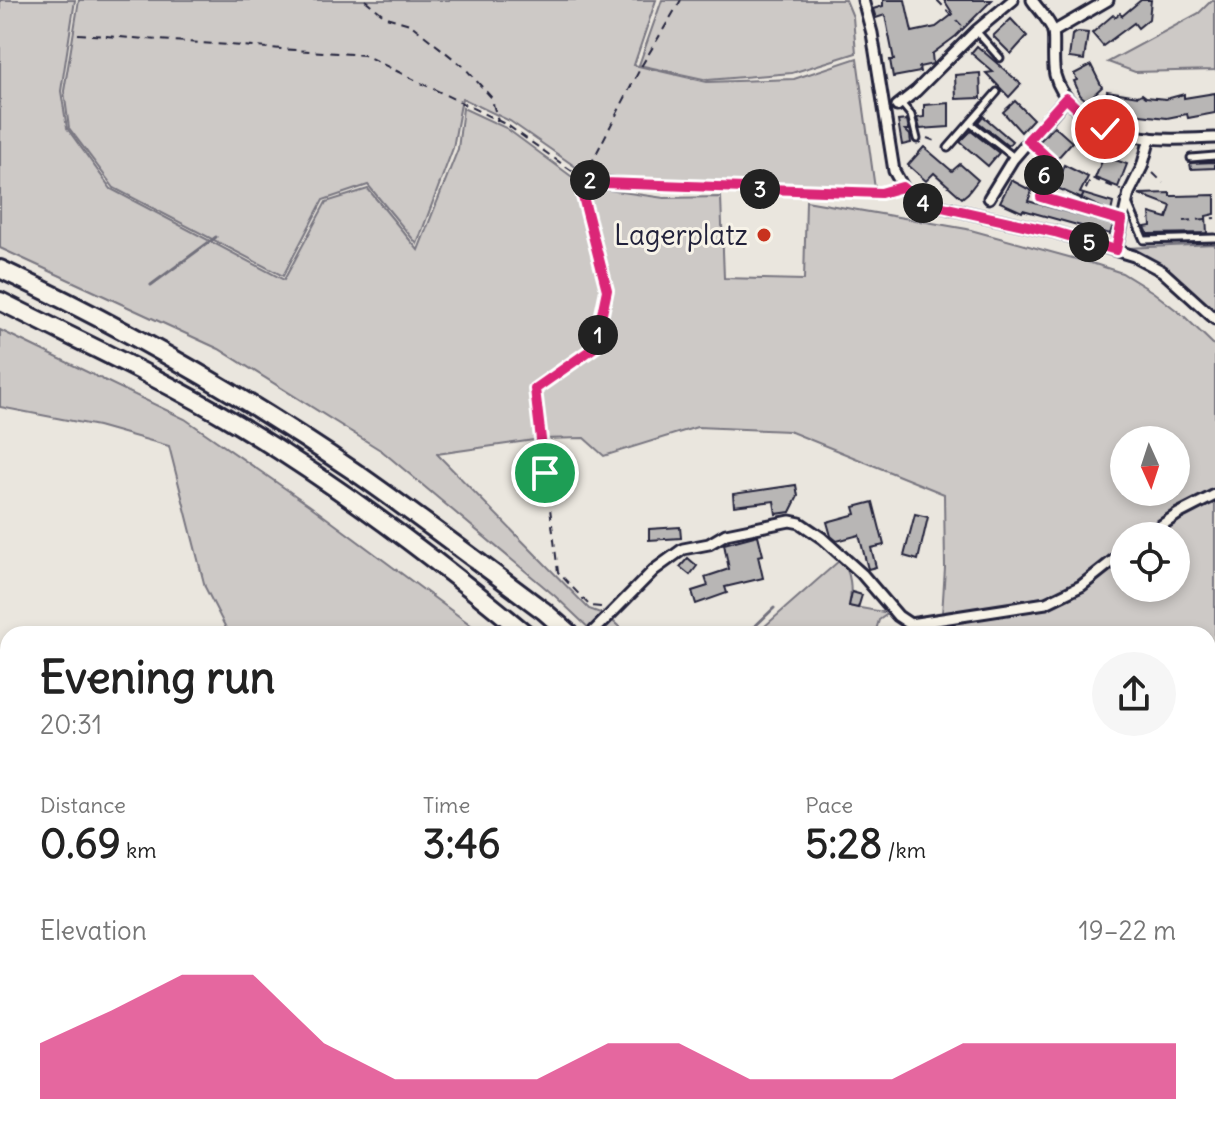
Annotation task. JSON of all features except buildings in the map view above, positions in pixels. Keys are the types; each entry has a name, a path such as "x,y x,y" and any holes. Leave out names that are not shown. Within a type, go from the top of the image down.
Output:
{"highway":[{"path":"0,266 213,381 288,427 360,476 561,626"},
{"path":"0,301 154,378 236,424 346,495 466,583 517,626"}],"street":[{"path":"863,0 872,33 894,171 902,187 920,202 1055,232 1134,256 1162,271 1215,319"},
{"path":"899,104 1013,0"},
{"path":"1032,0 1053,32 1055,78 1066,98 1090,121 1105,129 1150,138 1215,138"},
{"path":"1053,32 1108,0"},
{"path":"989,198 1014,157 1066,98"},
{"path":"1116,250 1122,221 1150,138"},
{"path":"1166,522 1215,495"},
{"path":"598,626 654,570 683,549 709,544 726,534 782,522 800,523 822,538 862,574 898,616 910,624 1046,603 1081,586 1110,563"}],"lane":[{"path":"974,33 1000,58"},
{"path":"948,148 997,92"},
{"path":"899,104 911,115 917,139"},
{"path":"970,123 1014,157"},
{"path":"1191,158 1215,156"},
{"path":"1041,197 1122,221"},
{"path":"1129,198 1144,240 1214,238"}],"path":[{"path":"365,0 386,17 410,24 464,67 491,97 498,121"},
{"path":"614,609 590,606 558,572 535,389 595,347 607,290 580,185 642,65 681,0"},
{"path":"937,0 974,33"},
{"path":"78,34 364,55 498,121 582,178 604,183 881,193 902,187"},
{"path":"917,139 929,138 948,148"},
{"path":"1028,140 1051,161 1039,185 1044,188 1041,197"},
{"path":"1142,167 1159,176 1163,183"},
{"path":"1077,209 1091,178 1129,198"},
{"path":"1184,221 1213,218 1214,238"}],"shaded area":[{"path":"0,0 75,0 61,91 67,128 111,189 284,280 326,202 368,189 418,250 458,149 463,108 506,128 575,179 602,288 606,320 611,288 587,187 664,198 721,197 724,278 804,280 806,201 967,229 1122,273 1185,317 1215,346 1215,491 1190,504 1190,426 1110,426 1110,506 1185,506 1159,522 1110,522 1110,556 1060,594 942,615 944,494 789,431 697,427 604,456 584,438 541,439 437,454 589,609 606,615 618,626 587,626 382,451 219,349 0,248"},
{"path":"79,0 656,0 634,65 707,82 794,79 857,58 876,196 668,185 583,172 510,121 462,98 453,148 417,244 368,185 323,200 283,276 114,188 69,128 64,91"},
{"path":"662,0 846,0 853,17 856,53 792,73 708,80 639,65"},
{"path":"1215,0 1215,70 1135,72 1108,62 1199,13"},
{"path":"1215,244 1215,312 1174,276 1126,248"},
{"path":"0,330 185,419 309,505 472,626 225,626 205,587 169,446 98,426 0,407"},
{"path":"1215,500 1215,626 930,626 1046,608 1077,592 1110,568 1110,602 1190,602 1190,522 1175,522"},
{"path":"840,560 847,570 851,594 849,606 889,613 879,620 877,626 765,626"}],"waterway":[{"path":"151,285 216,237"},
{"path":"755,626 774,608"}],"place":[{"name":"Lagerplatz","path":"764,235"}],"route":[{"path":"545,473 535,389 595,347 607,290 580,185 582,178 604,183 881,193 902,187 920,202 1055,232 1116,250 1122,221 1041,197 1044,188 1039,185 1051,161 1028,140 1066,98 1090,121 1105,129"}]}
